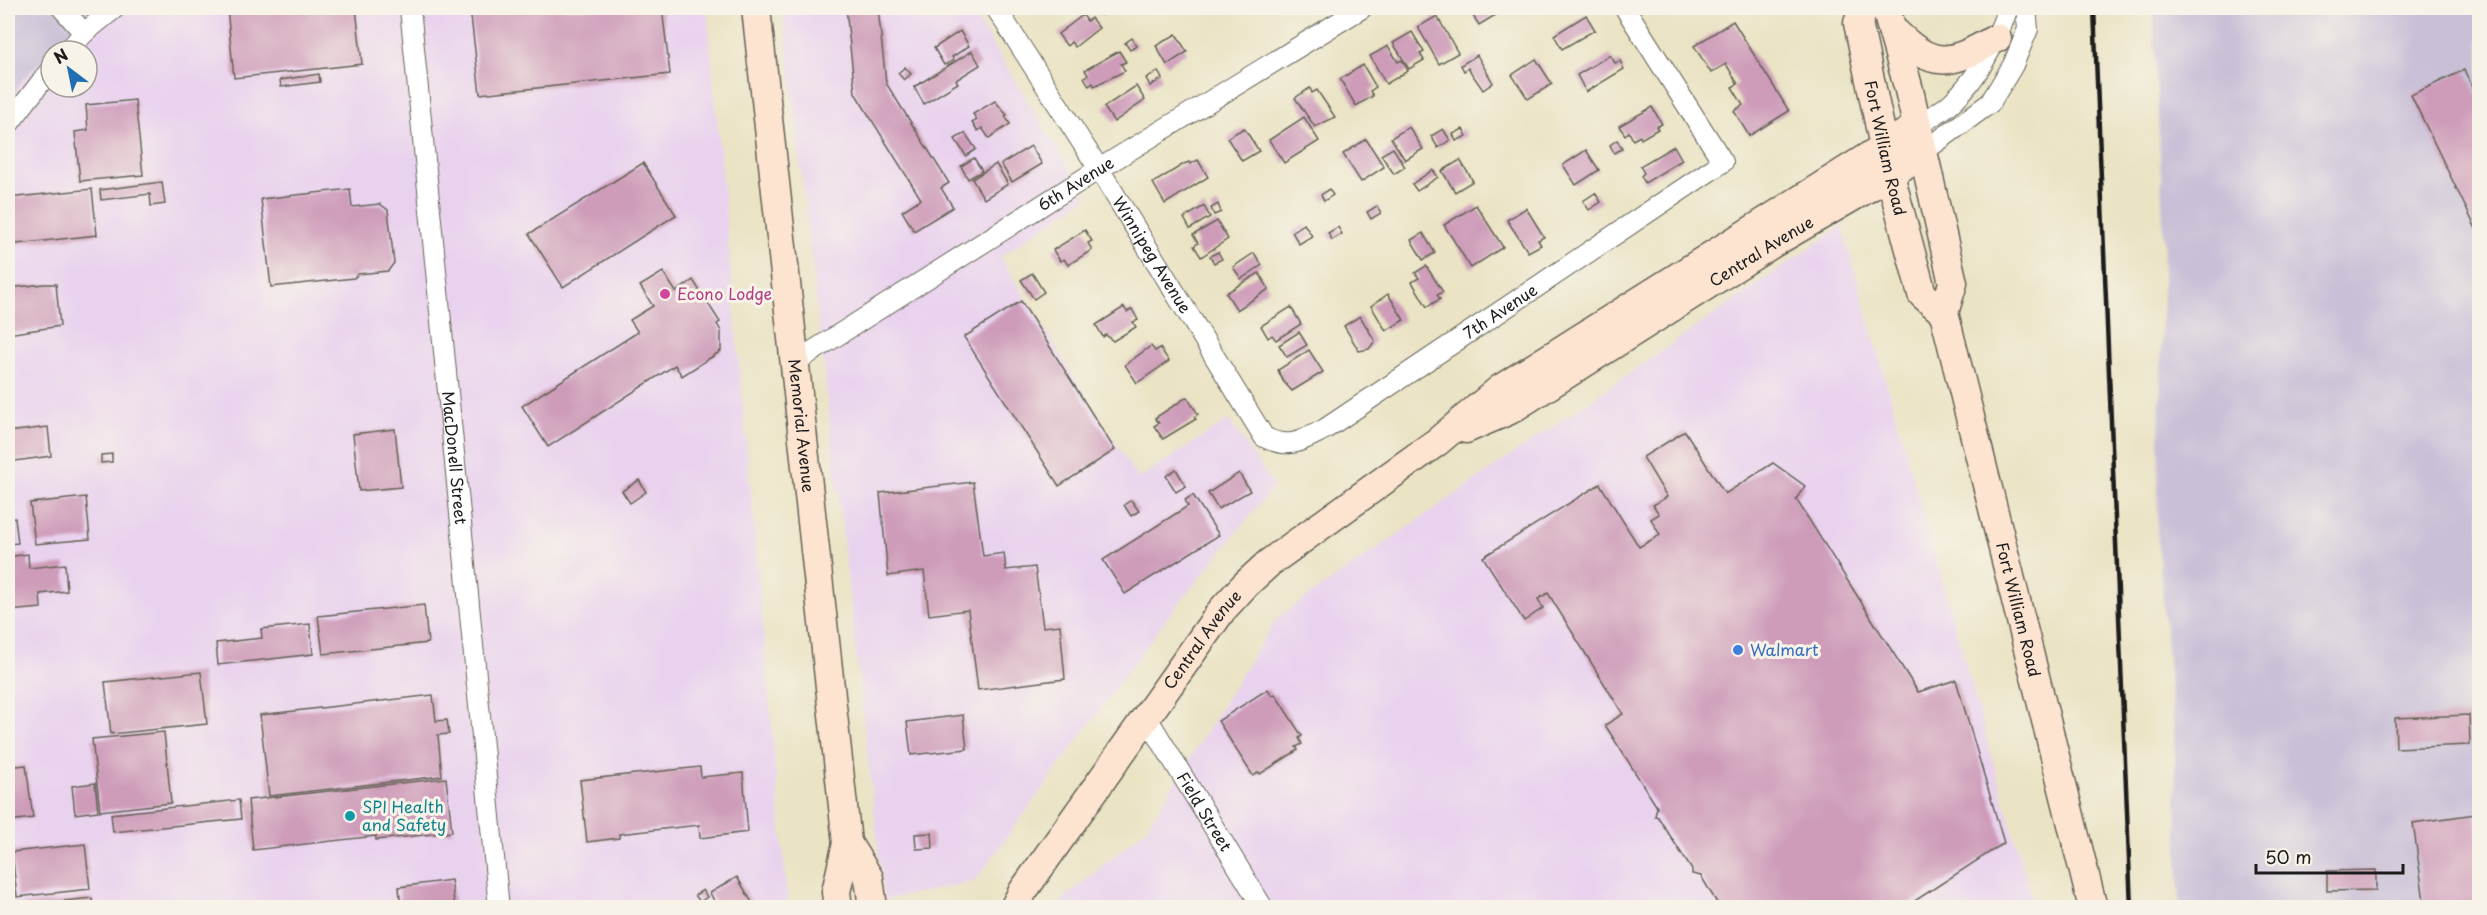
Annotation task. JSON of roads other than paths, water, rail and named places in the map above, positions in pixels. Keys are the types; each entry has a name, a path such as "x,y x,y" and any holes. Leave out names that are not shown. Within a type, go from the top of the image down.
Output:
{"main road":[{"name":"Memorial Avenue","path":"756,8 847,843 836,892 838,908"},
{"name":"Fort William Road","path":"1864,8 1858,22 1890,175 1922,294 1944,313 2093,908"},
{"path":"1888,18 1910,47 1924,56 1943,60 1966,56 1997,38"},
{"path":"1888,18 1920,139 1953,284 1944,313"},
{"name":"Central Avenue","path":"999,908 1019,899 1222,610 1269,563 1437,442 1500,388 1885,145 1920,139"},
{"name":"Central Avenue","path":"1437,442 1510,410 1775,242 1890,175 1920,139"},
{"name":"Memorial Avenue","path":"847,843 869,878 874,906"}],"street":[{"path":"62,8 84,33"},
{"path":"79,39 115,8"},
{"name":"MacDonell Street","path":"410,8 499,908"},
{"name":"Winnipeg Avenue","path":"996,8 1099,169 1264,438 1271,441"},
{"name":"6th Avenue","path":"794,363 1099,169 1362,8"},
{"name":"7th Avenue","path":"1271,441 1280,445 1299,442 1325,429 1723,162 1625,8"},
{"name":"Central Avenue","path":"1920,139 1977,74 1997,38 2008,8"},
{"name":"Central Avenue","path":"1920,139 1990,103 2013,65 2028,29 2026,8"},
{"path":"8,125 39,85"},
{"name":"Field Street","path":"1146,716 1263,908"}],"railway":[{"path":"2094,8 2131,908"}],"place":[{"name":"Econo Lodge","path":"665,294"},
{"name":"Walmart","path":"1738,650"},
{"name":"SPI Health and Safety","path":"350,816"}]}
